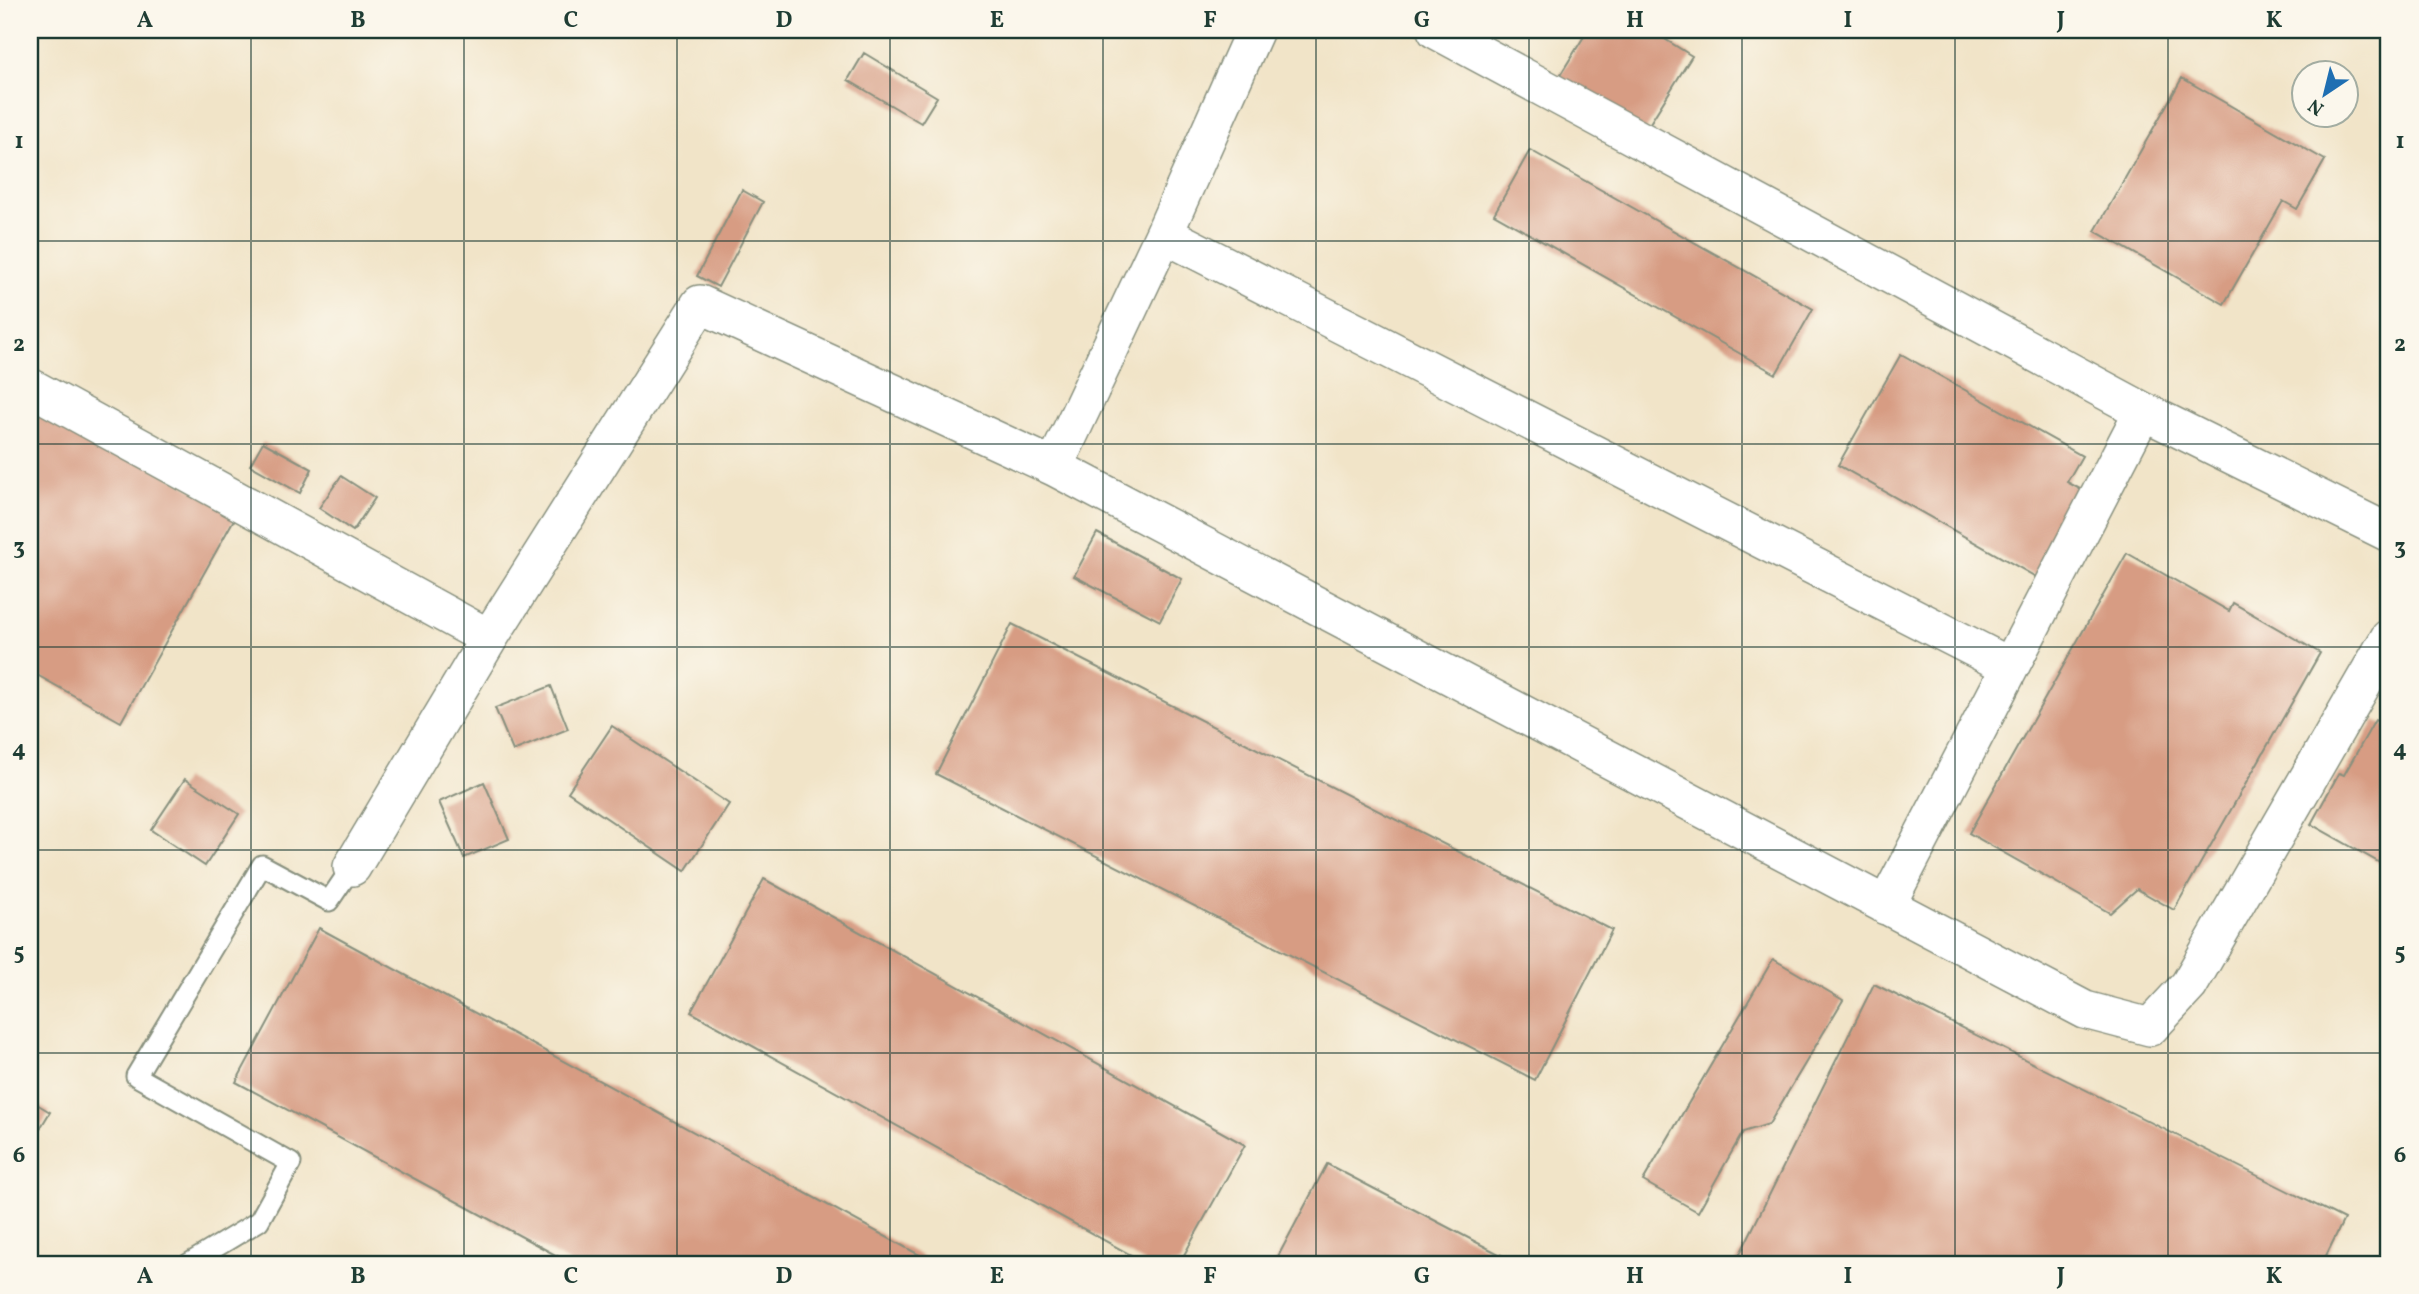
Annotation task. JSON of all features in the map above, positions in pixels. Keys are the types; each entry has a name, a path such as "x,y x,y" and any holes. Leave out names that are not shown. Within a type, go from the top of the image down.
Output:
{"street":[{"path":"1054,467 1164,234 1255,30"},
{"path":"1436,30 2143,411 2389,533"},
{"path":"1164,234 2009,666"},
{"path":"352,867 489,638 700,304 1054,467 2085,1010 2150,1027 2189,985 2389,638"},
{"path":"30,387 489,638"},
{"path":"1886,906 2143,411"}],"lane":[{"path":"188,1264 259,1221 290,1163 136,1076 262,864 329,901 352,867"}],"building":[{"path":"1588,30 1650,30 1692,56 1645,131 1559,77"},
{"path":"864,53 937,97 921,123 848,80"},
{"path":"2182,78 2325,160 2297,209 2283,201 2224,304 2095,231"},
{"path":"1530,150 1813,309 1776,374 1494,214"},
{"path":"742,190 763,202 718,287 697,276"},
{"path":"1901,354 2082,456 2067,482 2091,495 2043,581 1838,465"},
{"path":"30,399 237,514 121,722 30,671"},
{"path":"263,442 312,469 300,493 250,465"},
{"path":"341,476 375,498 353,531 319,508"},
{"path":"1097,533 1182,579 1160,621 1074,576"},
{"path":"2127,553 2229,611 2233,603 2320,653 2174,910 2137,889 2110,913 1969,833"},
{"path":"1012,624 1612,930 1535,1080 936,774"},
{"path":"551,686 568,729 513,751 495,708"},
{"path":"2375,720 2389,728 2389,868 2311,824 2339,773 2344,775"},
{"path":"612,726 729,804 685,871 568,792"},
{"path":"185,779 239,814 205,866 151,830"},
{"path":"484,782 509,839 464,858 439,802"},
{"path":"764,879 1245,1145 1179,1264 1147,1264 691,1012"},
{"path":"319,928 936,1264 572,1264 236,1082"},
{"path":"1773,959 1843,1000 1769,1124 1743,1132 1698,1212 1643,1181"},
{"path":"1874,984 2344,1219 2322,1264 1735,1264"},
{"path":"30,1100 50,1112 30,1145"},
{"path":"1327,1164 1518,1264 1274,1264"},
{"path":"2389,1245 2389,1264 2381,1264"}]}
